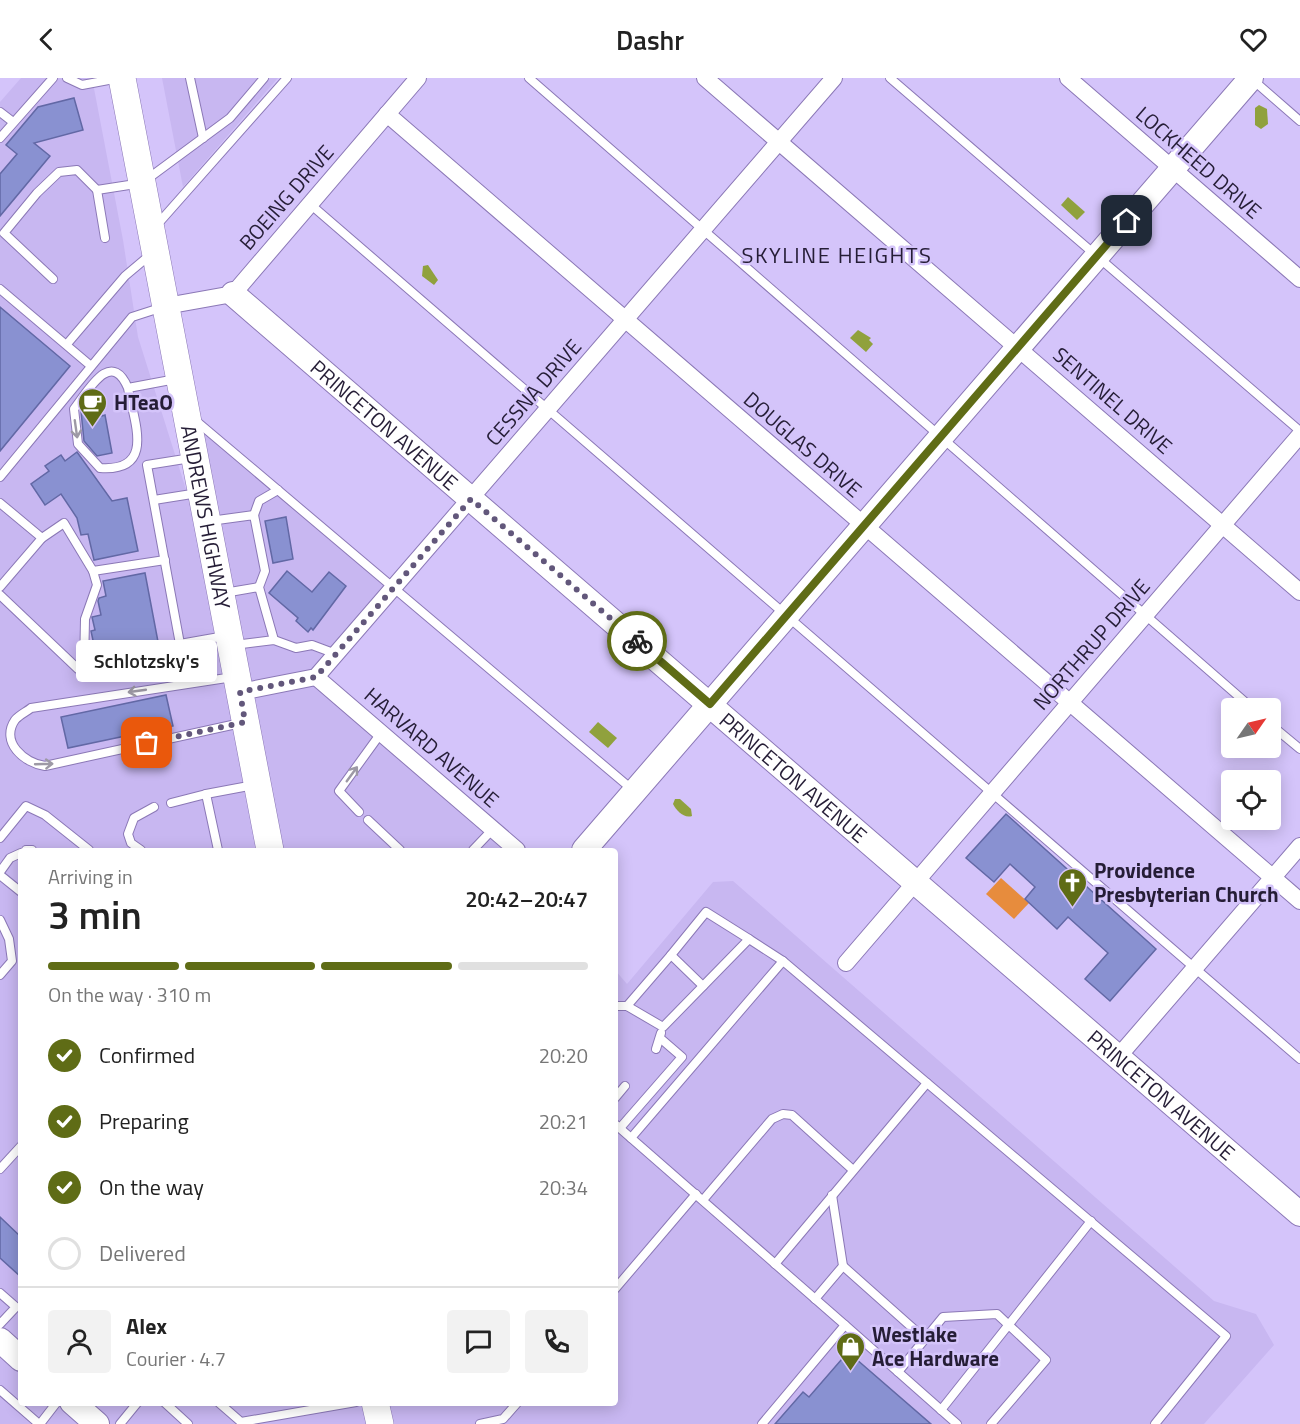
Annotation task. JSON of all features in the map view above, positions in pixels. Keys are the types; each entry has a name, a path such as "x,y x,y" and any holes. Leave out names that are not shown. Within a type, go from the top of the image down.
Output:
{"main road":[{"name":"ANDREWS HIGHWAY","path":"121,78 270,848"},
{"path":"376,1406 380,1424"}],"street":[{"name":"BOEING DRIVE","path":"233,294 418,78"},
{"name":"SENTINEL DRIVE","path":"705,78 1300,591"},
{"name":"CESSNA DRIVE","path":"316,677 834,78"},
{"name":"LOCKHEED DRIVE","path":"1068,78 1300,279"},
{"path":"586,848 1251,78"},
{"name":"DOUGLAS DRIVE","path":"387,114 1070,704 1274,876 1300,901"},
{"path":"166,306 233,294"},
{"name":"PRINCETON AVENUE","path":"233,294 1300,1214"},
{"name":"NORTHRUP DRIVE","path":"846,963 1300,435"},
{"path":"238,684 316,677"},
{"name":"HARVARD AVENUE","path":"316,677 515,848"},
{"path":"1118,1057 1300,846"},
{"path":"0,1340 18,1354"},
{"path":"77,1406 97,1424"}],"lane":[{"path":"0,138 53,78"},
{"path":"67,78 82,85 121,78"},
{"path":"190,78 203,138"},
{"path":"98,190 142,183 230,118 264,78"},
{"path":"67,344 287,78"},
{"path":"529,78 1240,698"},
{"path":"890,78 1300,431"},
{"path":"1251,78 1300,121"},
{"path":"0,112 14,122"},
{"path":"52,279 4,233 36,193 59,172 77,170 98,190 105,238"},
{"path":"310,204 1300,1059"},
{"path":"0,289 91,366"},
{"path":"0,477 132,317 166,306"},
{"path":"115,371 123,377 128,388 138,441 137,455 128,464 111,469 100,468 78,444 74,409 96,380 107,372 115,371"},
{"path":"128,388 180,379"},
{"path":"186,412 634,792"},
{"path":"180,644 147,465 195,458"},
{"path":"274,640 259,587 265,571 254,515 259,501 278,490"},
{"path":"154,500 201,492"},
{"path":"0,504 42,538"},
{"path":"207,521 254,515"},
{"path":"0,588 42,538 64,523 93,572 97,585 85,619 84,668"},
{"path":"93,572 165,560"},
{"path":"221,593 259,587"},
{"path":"0,595 78,669 164,653 180,644 230,641 274,640 296,648 312,645 336,654"},
{"path":"238,684 31,708 14,720 9,733 13,748 20,758 32,764 45,766 245,722"},
{"path":"359,812 339,791 381,733"},
{"path":"1281,733 1300,749"},
{"path":"171,803 257,784"},
{"path":"206,794 218,848"},
{"path":"0,838 26,806 45,815 86,848"},
{"path":"138,848 131,843 128,834 134,818 154,807"},
{"path":"368,820 398,848"},
{"path":"474,848 493,829"},
{"path":"18,854 10,858 0,873 18,889"},
{"path":"627,1006 706,912 783,961 1226,1336 1155,1424"},
{"path":"0,920 9,939 12,961 0,975"},
{"path":"656,1049 663,1027 749,939"},
{"path":"671,955 703,986"},
{"path":"631,1138 783,961"},
{"path":"618,1006 627,1006 663,1027"},
{"path":"660,1038 682,1057 618,1126 957,1424"},
{"path":"775,1263 927,1083"},
{"path":"618,1094 625,1086"},
{"path":"618,1286 772,1119 783,1114 792,1116 854,1170"},
{"path":"0,1169 18,1149"},
{"path":"832,1195 843,1266 925,1339"},
{"path":"941,1410 1090,1221"},
{"path":"815,1299 843,1266"},
{"path":"0,1293 16,1307 0,1324"},
{"path":"898,1372 944,1317 997,1314 1046,1360 991,1424"},
{"path":"762,1424 845,1325"},
{"path":"0,1390 18,1406"},
{"path":"18,1406 39,1424 54,1406"},
{"path":"120,1424 135,1406"},
{"path":"168,1406 188,1424"},
{"path":"223,1406 241,1422 261,1421 336,1406"},
{"path":"480,1424 503,1419 514,1406"}],"shaded area":[{"path":"21,78 92,78 123,240 138,337 228,623 194,417 394,589 317,678 514,848 18,848 18,1406 618,1406 618,974 627,984 713,882 733,881 1214,1301 1256,1314 1274,1345 1204,1424 0,1424 0,102"},
{"path":"162,78 278,78 183,187"},
{"path":"1259,105 1267,109 1268,124 1261,129 1255,125 1255,108"},
{"path":"1068,197 1085,212 1077,220 1061,205"},
{"path":"428,265 438,280 434,285 422,276 423,266"},
{"path":"858,330 871,338 869,340 873,344 866,352 850,338"},
{"path":"598,722 617,738 608,748 589,732"},
{"path":"675,799 680,799 691,809 692,816 683,815 678,811 673,804"},
{"path":"1001,878 1029,903 1014,919 986,894"}],"building":[{"path":"74,98 83,130 34,143 50,156 0,216 0,174 17,154 6,145 38,107"},
{"path":"0,307 70,366 0,451"},
{"name":"HTeaO","path":"100,405 102,416 105,415 112,453 97,456 84,441 81,411"},
{"path":"77,452 112,501 127,498 138,551 94,560 88,534 81,535 77,518 61,494 45,505 31,484 49,471 45,466 61,455 65,461"},
{"path":"286,517 293,559 273,563 265,521"},
{"path":"287,571 312,592 329,572 346,586 313,630 311,628 308,632 296,621 298,618 269,593"},
{"path":"145,573 159,647 97,659 91,631 95,630 92,617 101,615 98,601 99,598 106,596 103,581"},
{"path":"166,695 173,726 68,748 61,717"},
{"name":"Providence Presbyterian Church","path":"1006,814 1156,949 1110,1001 1085,979 1108,953 1068,917 1057,929 1025,899 1035,887 1010,864 994,882 966,858"},
{"path":"0,1217 18,1234 18,1274 0,1258"},
{"name":"Westlake Ace Hardware","path":"848,1352 931,1424 775,1424 803,1392 809,1397"}],"way so far":[{"path":"147,743 245,722 240,692 316,677 471,499 637,641"}],"place":[{"name":"HTeaO","path":"93,428"},
{"name":"Schlotzsky's","path":"147,743"},
{"name":"Providence Presbyterian Church","path":"1073,908"},
{"name":"Westlake Ace Hardware","path":"851,1372"}],"district":[{"name":"SKYLINE HEIGHTS","path":"837,255"}],"route":[{"path":"637,641 710,704 1127,221"}]}
